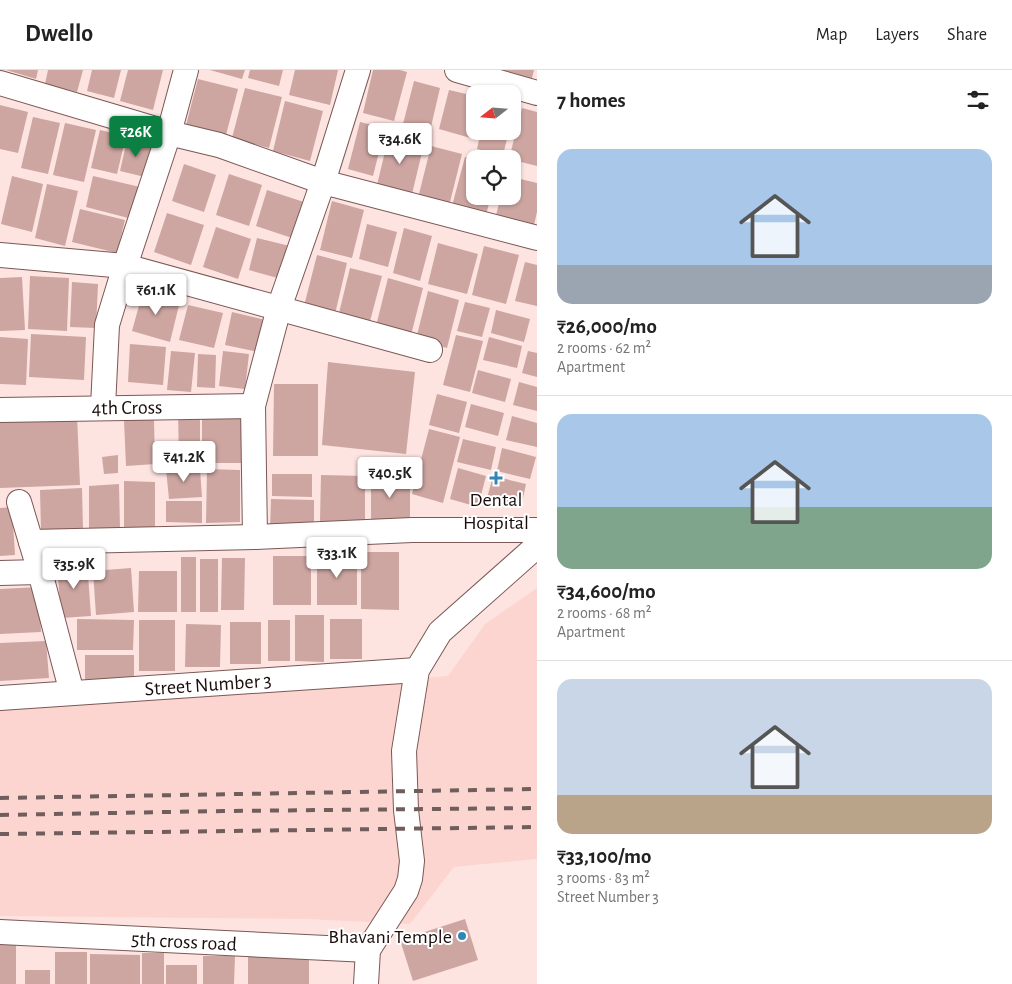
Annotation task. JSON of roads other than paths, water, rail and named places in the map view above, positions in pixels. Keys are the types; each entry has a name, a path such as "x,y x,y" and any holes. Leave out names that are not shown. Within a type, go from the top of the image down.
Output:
{"street":[{"path":"104,407 107,325 170,133 186,70"},
{"path":"255,537 254,406 279,308 323,182 358,70"},
{"path":"456,70 537,93"},
{"path":"0,82 170,133 219,145 323,182 537,238"},
{"path":"0,255 125,266 430,350"},
{"name":"4th Cross","path":"0,410 254,406"},
{"path":"19,502 40,572 72,693"},
{"path":"31,542 255,537 412,530 537,530"},
{"path":"366,984 368,950 406,891 410,879 412,862 406,810 404,751 417,670 440,632 537,546"},
{"path":"0,574 40,572"},
{"name":"Street Number 3","path":"0,698 417,670"},
{"name":"5th cross road","path":"0,932 368,950"}],"railway":[{"path":"0,798 537,789"},
{"path":"0,815 537,808"},
{"path":"0,834 537,827"}],"place":[{"name":"Dental Hospital","path":"496,478"},
{"name":"Bhavani Temple","path":"462,936"}]}
